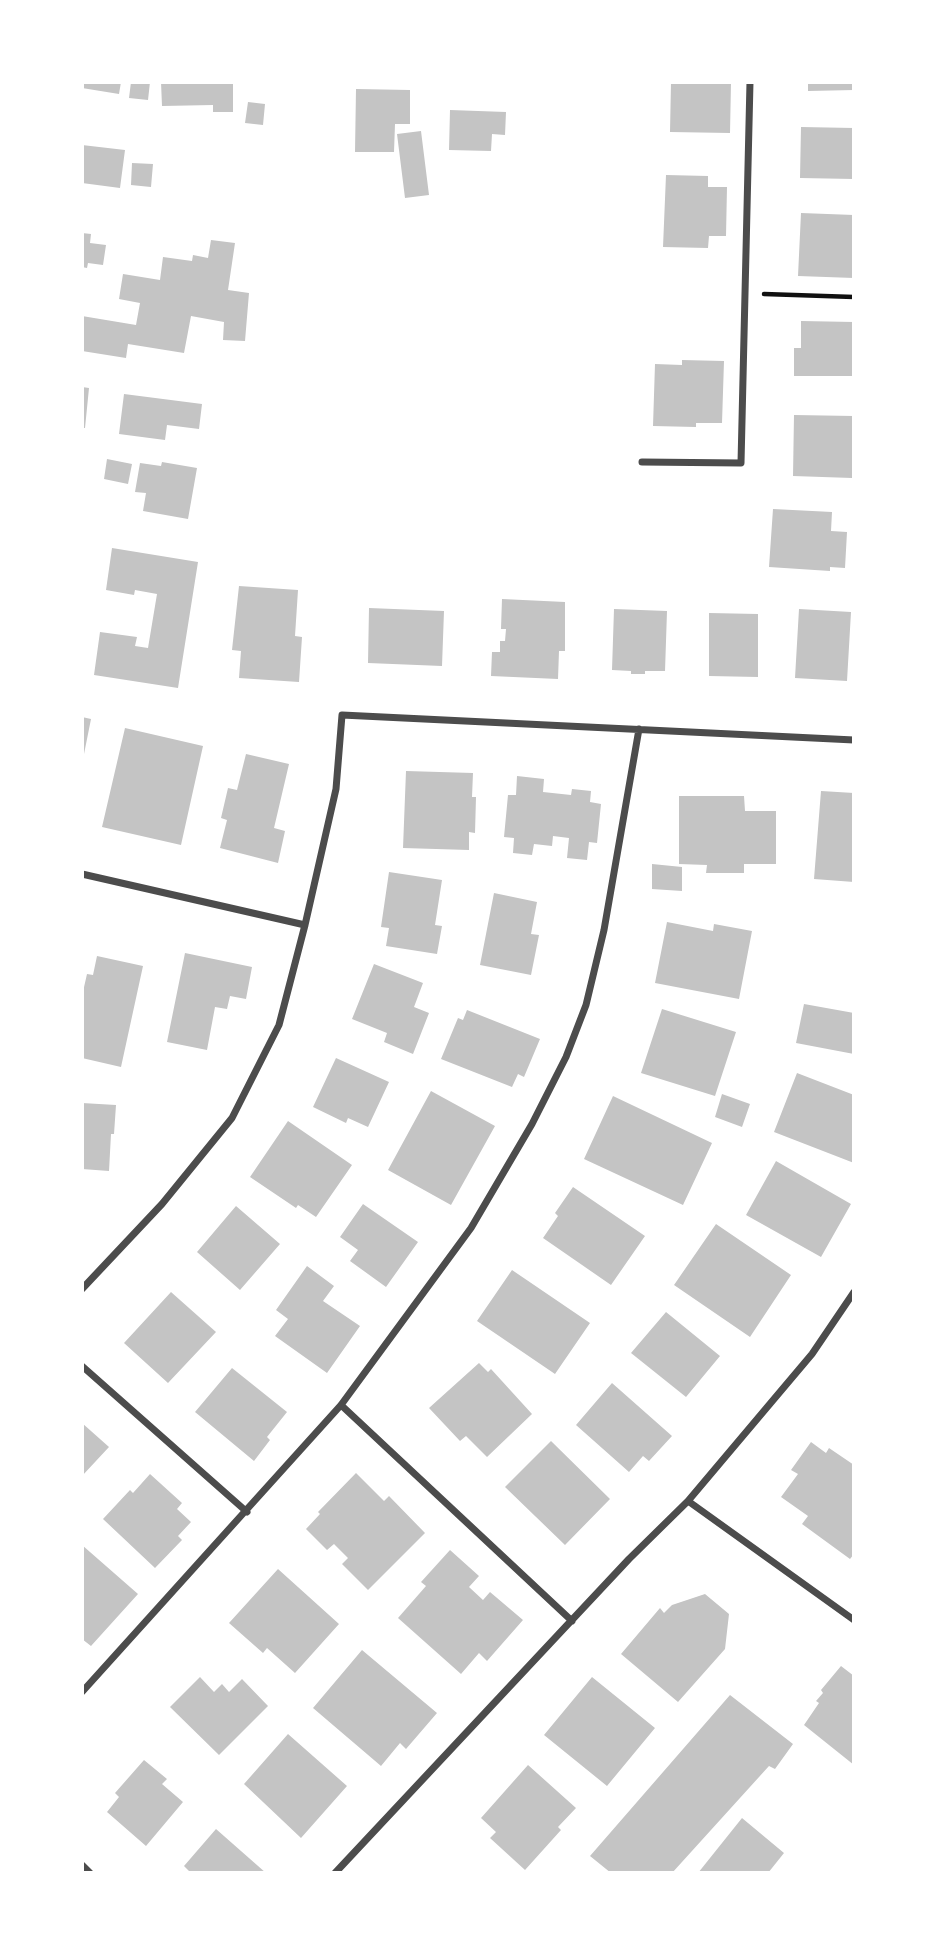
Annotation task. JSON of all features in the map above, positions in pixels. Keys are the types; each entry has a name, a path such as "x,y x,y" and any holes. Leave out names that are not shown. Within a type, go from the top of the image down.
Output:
{"street":[{"path":"642,462 741,463 750,82"},
{"path":"82,1289 162,1204 232,1118 279,1025 336,789 342,715 854,740"},
{"path":"82,1692 341,1405 471,1228 532,1124 566,1057 586,1005 604,930 639,729"},
{"path":"82,874 305,925"},
{"path":"335,1873 688,1501 812,1354 854,1292"},
{"path":"82,1366 247,1512"},
{"path":"341,1405 572,1621"},
{"path":"688,1501 854,1620"},
{"path":"82,1866 90,1873"}],"path":[{"path":"745,294 854,297"}],"building":[{"path":"82,82 121,82 119,94 82,88"},
{"path":"131,82 150,82 148,100 129,98"},
{"path":"161,82 233,82 233,112 213,112 213,105 162,106"},
{"path":"671,82 731,82 730,133 670,132"},
{"path":"808,82 854,82 854,90 808,91"},
{"path":"356,89 410,90 410,124 395,124 394,152 355,152"},
{"path":"248,102 265,104 263,125 245,123"},
{"path":"450,110 506,112 505,135 492,134 491,151 449,150"},
{"path":"801,127 854,128 854,179 800,178"},
{"path":"421,131 429,195 405,198 397,134"},
{"path":"82,145 125,150 120,188 82,183"},
{"path":"132,163 153,164 151,187 131,185"},
{"path":"666,175 708,176 708,187 727,187 726,236 709,236 708,248 663,247"},
{"path":"801,213 854,215 854,278 798,276"},
{"path":"82,233 91,234 90,243 106,245 103,265 88,263 87,268 82,267"},
{"path":"211,240 235,243 228,290 249,293 245,341 223,340 224,322 191,316 184,353 128,344 126,358 82,351 82,316 136,325 140,303 119,299 123,274 160,280 163,257 192,261 193,255 208,258"},
{"path":"801,321 854,322 854,376 794,376 794,348 801,348"},
{"path":"682,360 724,361 722,423 696,423 696,427 653,426 655,364 682,365"},
{"path":"82,387 89,388 85,428 82,428"},
{"path":"124,394 202,404 199,429 167,425 165,440 119,434"},
{"path":"794,415 854,416 852,478 793,476"},
{"path":"107,459 132,464 128,484 104,479"},
{"path":"162,462 197,468 188,519 143,511 146,493 135,492 140,463 161,466"},
{"path":"773,509 832,512 831,531 847,532 845,568 830,567 830,571 769,567"},
{"path":"112,548 198,562 178,688 94,675 100,632 137,637 135,646 148,648 157,594 135,590 134,595 106,590"},
{"path":"239,586 298,590 295,636 302,637 299,682 239,678 241,651 232,650"},
{"path":"502,599 565,602 565,651 559,651 558,679 491,676 492,652 500,652 500,641 505,641 506,629 501,629"},
{"path":"369,608 444,611 442,666 368,663"},
{"path":"614,609 667,611 665,671 631,674 631,671 612,670"},
{"path":"799,609 851,612 847,681 795,678"},
{"path":"709,613 758,614 758,677 709,676"},
{"path":"82,717 91,719 83,759 82,759"},
{"path":"125,728 203,746 181,845 102,827"},
{"path":"246,754 289,764 274,828 285,831 278,863 220,848 227,820 221,818 228,788 237,790"},
{"path":"406,771 473,773 472,797 476,797 475,833 469,832 469,850 403,848"},
{"path":"517,776 544,779 543,792 571,795 572,789 591,791 590,802 601,804 597,843 589,842 587,860 567,858 569,838 553,836 552,846 534,844 532,855 513,853 514,838 504,837 508,795 516,795"},
{"path":"821,791 854,793 854,882 814,879"},
{"path":"679,796 744,796 745,811 776,811 776,864 744,864 744,873 706,873 707,865 679,864"},
{"path":"652,864 682,867 682,891 652,889"},
{"path":"389,872 442,880 435,925 442,926 437,954 386,946 389,928 381,927"},
{"path":"494,893 537,902 531,934 539,935 531,975 480,965"},
{"path":"667,922 713,931 714,924 752,931 739,999 655,983"},
{"path":"185,953 252,967 246,999 230,996 227,1009 215,1007 207,1050 167,1042"},
{"path":"97,956 143,966 121,1067 82,1058 82,996 87,974 93,975"},
{"path":"374,964 423,983 414,1007 429,1013 413,1054 384,1042 387,1033 352,1019"},
{"path":"804,1004 854,1013 854,1054 796,1043"},
{"path":"662,1009 736,1032 715,1096 641,1073"},
{"path":"467,1010 540,1039 524,1077 518,1074 512,1087 441,1059 458,1018 463,1020"},
{"path":"336,1058 389,1082 368,1127 348,1118 346,1123 313,1107"},
{"path":"797,1073 854,1095 854,1163 774,1132"},
{"path":"431,1091 495,1126 451,1205 388,1170"},
{"path":"722,1094 750,1104 742,1127 715,1117"},
{"path":"613,1096 712,1143 683,1205 584,1159"},
{"path":"82,1103 116,1105 109,1171 82,1169"},
{"path":"288,1121 352,1165 316,1217 298,1205 296,1208 250,1177"},
{"path":"776,1161 851,1204 821,1257 746,1215"},
{"path":"573,1187 645,1236 611,1285 543,1238 558,1216 555,1213"},
{"path":"363,1204 418,1242 386,1287 350,1261 358,1250 340,1237"},
{"path":"236,1206 280,1244 240,1290 197,1252"},
{"path":"716,1224 791,1275 750,1337 674,1285"},
{"path":"307,1266 334,1286 323,1301 360,1326 327,1373 275,1336 288,1319 276,1310"},
{"path":"512,1270 590,1323 555,1374 477,1321"},
{"path":"171,1292 216,1332 168,1383 124,1343"},
{"path":"666,1312 720,1356 686,1397 631,1353"},
{"path":"479,1363 488,1372 491,1369 532,1414 487,1457 466,1436 460,1441 429,1408"},
{"path":"232,1368 287,1412 267,1437 270,1440 254,1461 195,1412"},
{"path":"612,1383 672,1436 649,1461 643,1456 629,1472 576,1425"},
{"path":"82,1423 109,1447 82,1476"},
{"path":"551,1441 610,1499 565,1545 505,1487"},
{"path":"811,1442 826,1453 829,1448 854,1465 854,1554 850,1559 802,1524 808,1516 781,1497 798,1474 791,1470"},
{"path":"356,1473 384,1501 389,1496 425,1533 368,1590 342,1564 348,1558 334,1544 327,1550 306,1529 320,1514 318,1512"},
{"path":"150,1474 182,1503 177,1509 191,1522 178,1536 182,1540 155,1568 103,1519 130,1490 133,1493"},
{"path":"82,1545 138,1594 91,1646 82,1639"},
{"path":"450,1550 479,1576 469,1587 483,1600 490,1592 523,1620 487,1661 479,1653 461,1674 398,1618 426,1586 421,1582"},
{"path":"278,1569 339,1624 295,1673 267,1648 263,1653 229,1623"},
{"path":"705,1594 729,1614 725,1649 678,1702 621,1654 660,1608 664,1613 672,1605"},
{"path":"362,1650 437,1713 406,1749 400,1743 381,1766 313,1708"},
{"path":"841,1666 854,1676 854,1765 804,1725 819,1703 816,1701 823,1693 821,1690"},
{"path":"200,1677 214,1692 222,1684 229,1692 242,1679 268,1706 219,1755 170,1707"},
{"path":"592,1677 655,1728 607,1786 544,1735"},
{"path":"730,1695 793,1744 775,1769 769,1766 672,1873 611,1873 590,1856"},
{"path":"288,1734 347,1786 301,1838 244,1784"},
{"path":"144,1760 167,1779 162,1784 183,1802 146,1846 107,1812 119,1797 115,1793"},
{"path":"528,1765 576,1808 558,1827 561,1830 525,1870 490,1838 496,1832 481,1818"},
{"path":"742,1818 784,1853 768,1873 698,1873"},
{"path":"216,1829 266,1873 191,1873 184,1866"}]}
